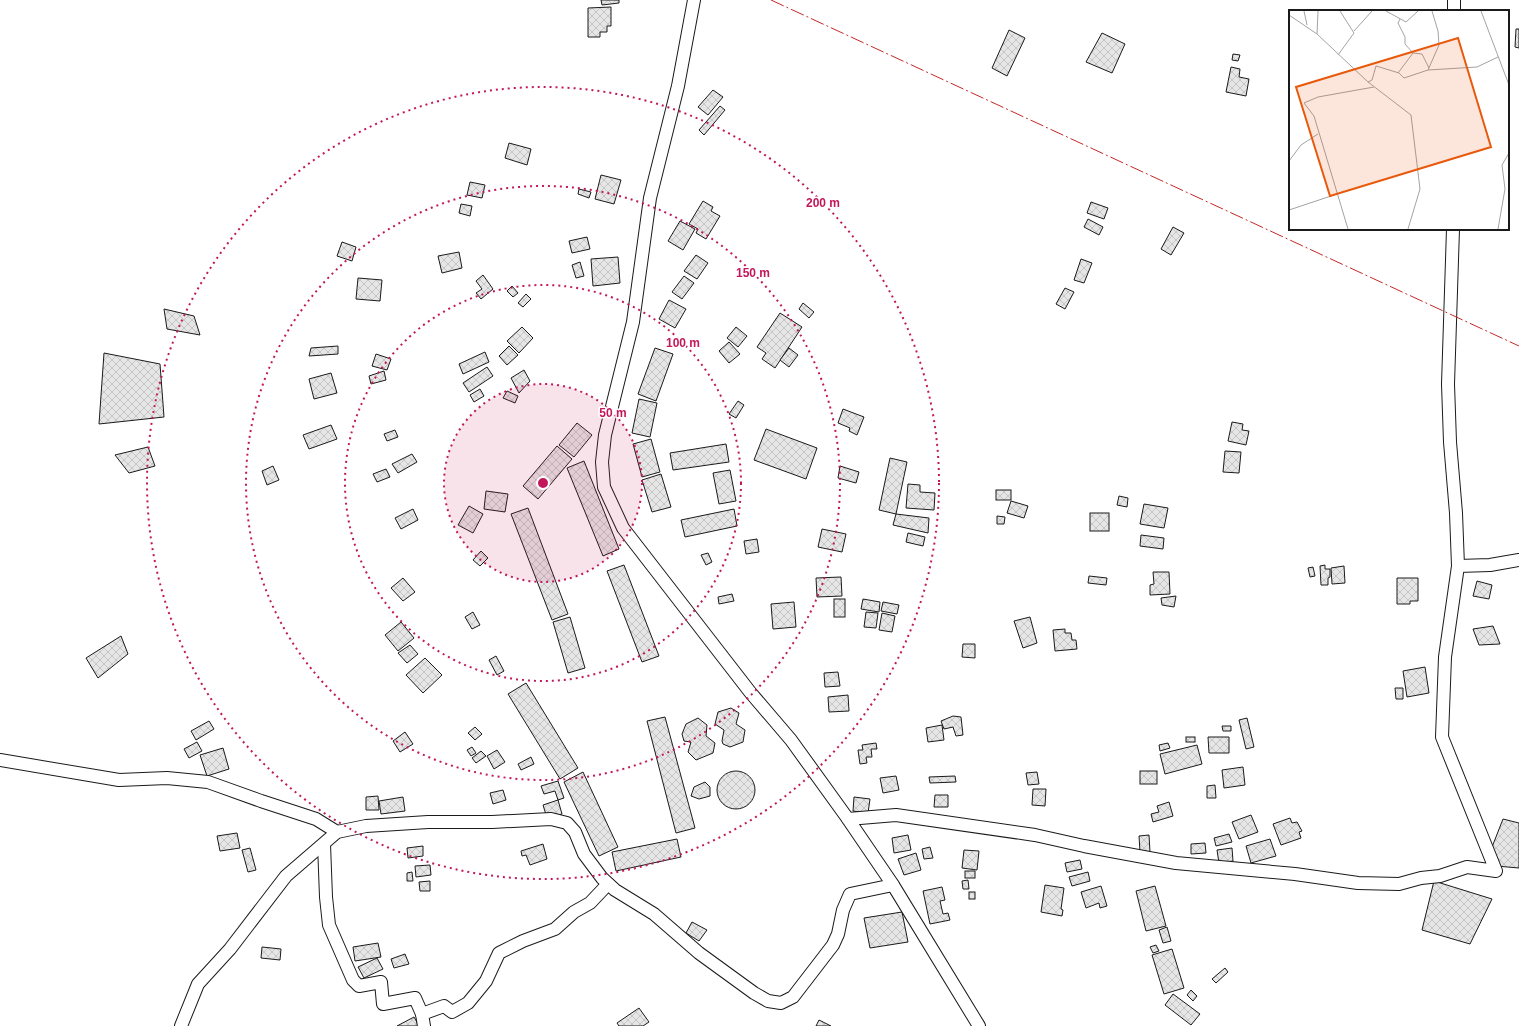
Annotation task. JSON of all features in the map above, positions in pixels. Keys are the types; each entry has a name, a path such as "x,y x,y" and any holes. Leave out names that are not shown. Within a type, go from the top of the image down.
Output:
{"street":[{"path":"694,0 678,86 650,198 633,322 605,435 602,462 604,487 623,528 750,692 790,740 848,819 893,885 979,1026"},
{"path":"848,819 896,815 1035,835 1084,846 1176,863 1295,874 1358,883 1399,884 1421,878 1440,876 1466,868 1496,871 1442,737 1445,657 1458,566 1448,384 1453,230"},
{"path":"1458,566 1490,565 1519,560"},
{"path":"0,760 119,780 167,778 208,782 316,819 337,832"},
{"path":"181,1026 198,984 230,949 286,876 337,832 366,826 428,822 492,822 551,818 567,823 575,832 584,854 608,884 654,914 698,953 754,994 768,1001 781,1003 793,997 833,945 838,934 843,910 850,894 893,885"},
{"path":"324,844 326,897 330,925 353,980 359,986 381,982 383,1004 415,998 423,1020 444,1006 452,1012 468,1003 486,981 499,953 523,941 556,929 574,912 590,903 608,884"}],"building":[{"path":"601,0 619,0 619,3 602,5"},
{"path":"611,7 611,26 607,26 607,32 600,32 600,37 588,37 588,8"},
{"path":"1516,29 1519,29 1519,48 1515,47"},
{"path":"1009,30 1025,38 1007,76 992,68"},
{"path":"1102,33 1125,44 1112,73 1086,62"},
{"path":"1233,54 1240,55 1238,61 1232,60"},
{"path":"1231,67 1240,69 1239,77 1249,79 1246,96 1226,92"},
{"path":"713,90 723,97 708,115 698,107"},
{"path":"720,106 725,110 704,135 699,130"},
{"path":"509,143 531,149 527,165 505,158"},
{"path":"601,175 621,180 614,204 595,199"},
{"path":"470,182 485,185 482,198 467,195"},
{"path":"579,189 591,192 589,198 578,194"},
{"path":"703,201 713,207 711,211 720,216 706,239 696,233 698,229 689,224"},
{"path":"1091,202 1108,208 1104,219 1087,213"},
{"path":"461,204 472,206 470,216 459,213"},
{"path":"1088,219 1103,227 1099,235 1084,227"},
{"path":"680,221 695,229 683,250 668,241"},
{"path":"1173,227 1184,233 1171,255 1161,249"},
{"path":"587,237 590,249 572,253 569,241"},
{"path":"342,242 356,247 352,261 337,256"},
{"path":"459,252 462,268 442,273 438,256"},
{"path":"696,255 708,263 697,279 684,271"},
{"path":"618,257 620,283 593,286 591,259"},
{"path":"1081,259 1092,263 1084,283 1074,280"},
{"path":"580,262 584,276 576,278 572,265"},
{"path":"483,275 493,289 481,299 476,293 482,289 476,281"},
{"path":"684,276 694,283 682,299 672,292"},
{"path":"358,278 382,280 380,301 356,299"},
{"path":"512,286 518,293 513,297 507,291"},
{"path":"1065,288 1074,292 1065,309 1056,304"},
{"path":"526,294 531,299 523,307 518,303"},
{"path":"669,300 686,309 675,328 659,319"},
{"path":"803,303 814,312 809,318 799,309"},
{"path":"164,309 194,316 200,335 167,329"},
{"path":"780,313 802,327 775,368 762,359 766,353 757,347"},
{"path":"522,327 533,338 519,353 507,341"},
{"path":"736,327 747,336 738,347 727,338"},
{"path":"729,342 740,354 729,363 719,351"},
{"path":"338,346 338,354 309,356 311,348"},
{"path":"509,346 518,355 507,365 499,356"},
{"path":"655,348 673,354 656,401 638,394"},
{"path":"789,348 798,355 789,367 780,360"},
{"path":"485,352 489,362 463,374 459,364"},
{"path":"104,353 160,364 164,417 99,424"},
{"path":"376,354 391,359 387,370 372,366"},
{"path":"487,367 493,376 469,392 463,383"},
{"path":"524,370 530,381 519,393 511,378"},
{"path":"384,371 386,380 371,384 369,376"},
{"path":"331,373 337,393 314,399 309,379"},
{"path":"480,389 484,396 474,402 470,395"},
{"path":"507,391 518,396 515,403 503,398"},
{"path":"639,399 657,403 650,437 632,433"},
{"path":"738,401 744,405 736,418 729,414"},
{"path":"843,409 864,417 857,435 849,431 850,428 838,423"},
{"path":"1232,422 1243,424 1242,430 1249,431 1246,445 1228,441"},
{"path":"577,423 592,435 574,457 559,445"},
{"path":"331,425 337,439 309,449 303,435"},
{"path":"766,429 817,448 806,479 754,460"},
{"path":"395,430 398,437 387,441 384,434"},
{"path":"651,439 660,472 642,477 633,444"},
{"path":"726,444 729,462 673,470 670,453"},
{"path":"557,446 572,459 538,499 523,486"},
{"path":"148,447 155,466 129,473 115,455"},
{"path":"1225,451 1241,452 1239,473 1223,472"},
{"path":"412,454 417,462 398,473 392,464"},
{"path":"890,458 907,462 896,514 879,510"},
{"path":"584,461 619,549 603,556 567,468"},
{"path":"273,466 279,480 267,485 262,471"},
{"path":"840,466 859,472 856,483 838,478"},
{"path":"386,469 390,477 377,482 373,474"},
{"path":"730,470 736,501 719,504 713,473"},
{"path":"661,474 671,507 652,512 642,480"},
{"path":"908,484 920,485 920,492 935,493 934,510 906,508"},
{"path":"996,490 1011,490 1011,500 996,500"},
{"path":"486,491 508,494 505,512 484,509"},
{"path":"1119,496 1128,498 1127,507 1117,505"},
{"path":"1011,501 1028,506 1024,518 1007,513"},
{"path":"1144,504 1168,508 1164,528 1140,524"},
{"path":"469,506 483,514 473,533 458,525"},
{"path":"528,508 568,614 552,620 511,514"},
{"path":"413,509 418,520 401,529 395,518"},
{"path":"734,509 737,526 685,537 681,520"},
{"path":"1090,513 1109,513 1109,531 1090,531"},
{"path":"896,514 929,518 928,533 893,525"},
{"path":"997,516 1005,517 1004,524 997,524"},
{"path":"822,529 846,534 842,552 818,547"},
{"path":"908,533 925,537 923,546 906,542"},
{"path":"1141,535 1164,538 1163,549 1140,546"},
{"path":"757,539 759,552 746,554 744,541"},
{"path":"481,551 488,558 480,566 473,560"},
{"path":"708,553 712,562 706,565 701,555"},
{"path":"624,565 659,656 642,662 607,571"},
{"path":"1325,565 1325,569 1330,569 1330,577 1328,578 1328,585 1321,585 1320,566"},
{"path":"1344,566 1345,583 1332,584 1331,568"},
{"path":"1313,567 1315,576 1310,577 1308,568"},
{"path":"1153,572 1169,572 1170,594 1150,595 1150,585 1154,584"},
{"path":"1089,576 1107,578 1106,585 1088,583"},
{"path":"841,577 842,596 817,597 816,578"},
{"path":"403,578 415,592 403,601 391,588"},
{"path":"1397,578 1418,578 1418,601 1410,601 1410,604 1397,604"},
{"path":"1477,581 1492,585 1489,599 1473,596"},
{"path":"732,594 734,601 719,604 718,597"},
{"path":"1176,596 1174,607 1162,605 1161,598"},
{"path":"834,599 845,599 845,617 834,617"},
{"path":"863,599 880,602 879,612 861,609"},
{"path":"794,602 796,627 773,629 771,604"},
{"path":"883,602 899,605 897,614 881,611"},
{"path":"473,612 480,625 472,629 465,617"},
{"path":"866,612 878,613 876,628 864,627"},
{"path":"882,613 895,616 892,632 879,630"},
{"path":"570,617 585,668 568,673 553,622"},
{"path":"1030,617 1037,643 1023,648 1014,621"},
{"path":"401,622 414,638 398,651 385,635"},
{"path":"1493,626 1500,644 1479,645 1473,629"},
{"path":"1065,629 1065,633 1071,633 1072,640 1076,640 1077,649 1055,651 1053,630"},
{"path":"121,636 128,654 98,678 86,658"},
{"path":"963,644 975,644 975,658 962,657"},
{"path":"410,645 418,654 407,663 398,653"},
{"path":"496,656 504,671 497,675 489,660"},
{"path":"425,658 442,675 423,693 406,675"},
{"path":"1425,667 1429,693 1407,697 1403,671"},
{"path":"838,672 840,686 825,687 824,673"},
{"path":"526,683 578,768 560,779 508,694"},
{"path":"1395,688 1403,688 1403,699 1396,699"},
{"path":"848,695 849,711 829,712 828,697"},
{"path":"731,708 739,713 736,724 745,730 743,742 730,747 723,744 722,741 724,730 715,724 718,712"},
{"path":"953,716 961,717 963,735 956,736 953,727 944,729 941,721"},
{"path":"665,717 695,828 676,833 647,721"},
{"path":"698,718 707,725 706,736 715,743 713,753 696,760 688,752 691,742 684,741 682,734 686,724"},
{"path":"1247,718 1254,747 1246,749 1239,720"},
{"path":"209,721 214,729 196,740 191,731"},
{"path":"942,725 944,740 928,742 926,728"},
{"path":"1222,726 1231,726 1231,731 1223,731"},
{"path":"475,727 482,734 475,740 468,733"},
{"path":"405,732 413,744 400,752 393,741"},
{"path":"1186,737 1195,737 1195,742 1186,742"},
{"path":"1208,737 1229,737 1229,753 1209,753"},
{"path":"197,742 202,751 189,758 184,749"},
{"path":"876,743 877,749 871,749 872,757 866,757 867,763 860,764 858,750 863,750 862,745"},
{"path":"1168,743 1170,748 1160,751 1159,745"},
{"path":"1197,745 1202,764 1165,774 1160,754"},
{"path":"472,747 476,753 471,756 467,750"},
{"path":"223,748 229,769 207,776 200,755"},
{"path":"497,750 505,762 494,769 487,756"},
{"path":"481,751 486,756 476,763 472,758"},
{"path":"531,757 534,764 521,770 518,764"},
{"path":"1243,767 1245,785 1224,788 1222,770"},
{"path":"736,771 746,774 752,780 755,790 752,800 746,806 736,809 726,806 720,800 717,790 720,780 726,774"},
{"path":"1140,771 1157,771 1157,784 1140,784"},
{"path":"583,772 618,847 599,856 564,782"},
{"path":"1037,772 1039,784 1028,785 1026,773"},
{"path":"896,776 899,790 883,793 880,778"},
{"path":"955,776 956,782 930,783 929,777"},
{"path":"558,781 564,798 558,800 555,791 544,794 541,786"},
{"path":"705,782 710,787 710,796 699,799 691,796 694,787"},
{"path":"1215,785 1216,798 1207,798 1207,786"},
{"path":"1033,789 1046,789 1045,806 1032,805"},
{"path":"503,790 506,800 493,804 490,793"},
{"path":"935,795 948,795 948,807 934,807"},
{"path":"378,796 379,810 366,810 366,797"},
{"path":"403,797 405,811 381,814 379,801"},
{"path":"854,797 870,799 868,813 853,811"},
{"path":"558,800 562,814 547,818 543,805"},
{"path":"1169,802 1173,816 1153,822 1151,814 1159,812 1157,806"},
{"path":"1251,815 1258,832 1239,839 1232,822"},
{"path":"1290,818 1292,823 1297,822 1302,831 1299,832 1301,838 1281,845 1273,824"},
{"path":"1503,819 1519,823 1519,868 1485,865"},
{"path":"237,833 240,848 220,851 217,836"},
{"path":"1229,834 1232,842 1216,846 1214,838"},
{"path":"908,835 911,850 894,853 892,838"},
{"path":"1149,835 1150,852 1140,852 1139,836"},
{"path":"677,839 681,857 616,871 612,852"},
{"path":"1270,839 1276,856 1251,863 1246,846"},
{"path":"1205,843 1206,853 1191,854 1191,844"},
{"path":"543,844 547,859 530,865 526,855 522,856 521,851"},
{"path":"423,846 423,856 408,858 407,848"},
{"path":"930,847 933,858 924,859 922,849"},
{"path":"250,848 256,870 248,872 242,850"},
{"path":"1232,848 1233,861 1219,863 1217,850"},
{"path":"964,850 979,851 977,870 962,868"},
{"path":"916,853 921,870 904,875 898,859"},
{"path":"1080,860 1082,869 1067,872 1065,863"},
{"path":"430,865 431,875 416,877 415,866"},
{"path":"965,871 975,871 975,878 965,878"},
{"path":"412,872 413,881 407,881 407,873"},
{"path":"1088,872 1090,881 1072,886 1069,877"},
{"path":"968,880 969,889 963,889 962,881"},
{"path":"430,881 430,891 420,891 419,882"},
{"path":"1434,881 1492,899 1470,944 1422,930"},
{"path":"1045,885 1064,888 1061,909 1063,910 1062,916 1041,912"},
{"path":"1101,886 1107,906 1100,908 1099,903 1086,908 1081,892"},
{"path":"1155,886 1166,926 1146,931 1136,891"},
{"path":"942,887 945,900 940,901 943,914 948,913 950,920 930,924 923,891"},
{"path":"969,892 975,892 975,899 969,899"},
{"path":"902,912 908,942 870,948 864,918"},
{"path":"692,922 707,930 699,941 686,933"},
{"path":"1167,927 1171,941 1163,943 1159,930"},
{"path":"378,943 381,957 355,961 353,947"},
{"path":"1156,945 1159,951 1153,953 1150,947"},
{"path":"262,947 281,949 280,960 261,958"},
{"path":"1172,949 1184,988 1164,994 1152,955"},
{"path":"405,954 409,964 394,968 391,959"},
{"path":"377,958 383,969 364,978 358,967"},
{"path":"1225,968 1228,972 1216,983 1212,979"},
{"path":"1191,990 1197,996 1193,1001 1187,995"},
{"path":"1173,994 1200,1014 1191,1025 1165,1005"},
{"path":"639,1008 649,1022 643,1026 619,1026 617,1023"},
{"path":"414,1017 419,1026 397,1026"},
{"path":"819,1020 831,1026 816,1026"}],"power":[{"path":"771,0 1519,346"}]}
